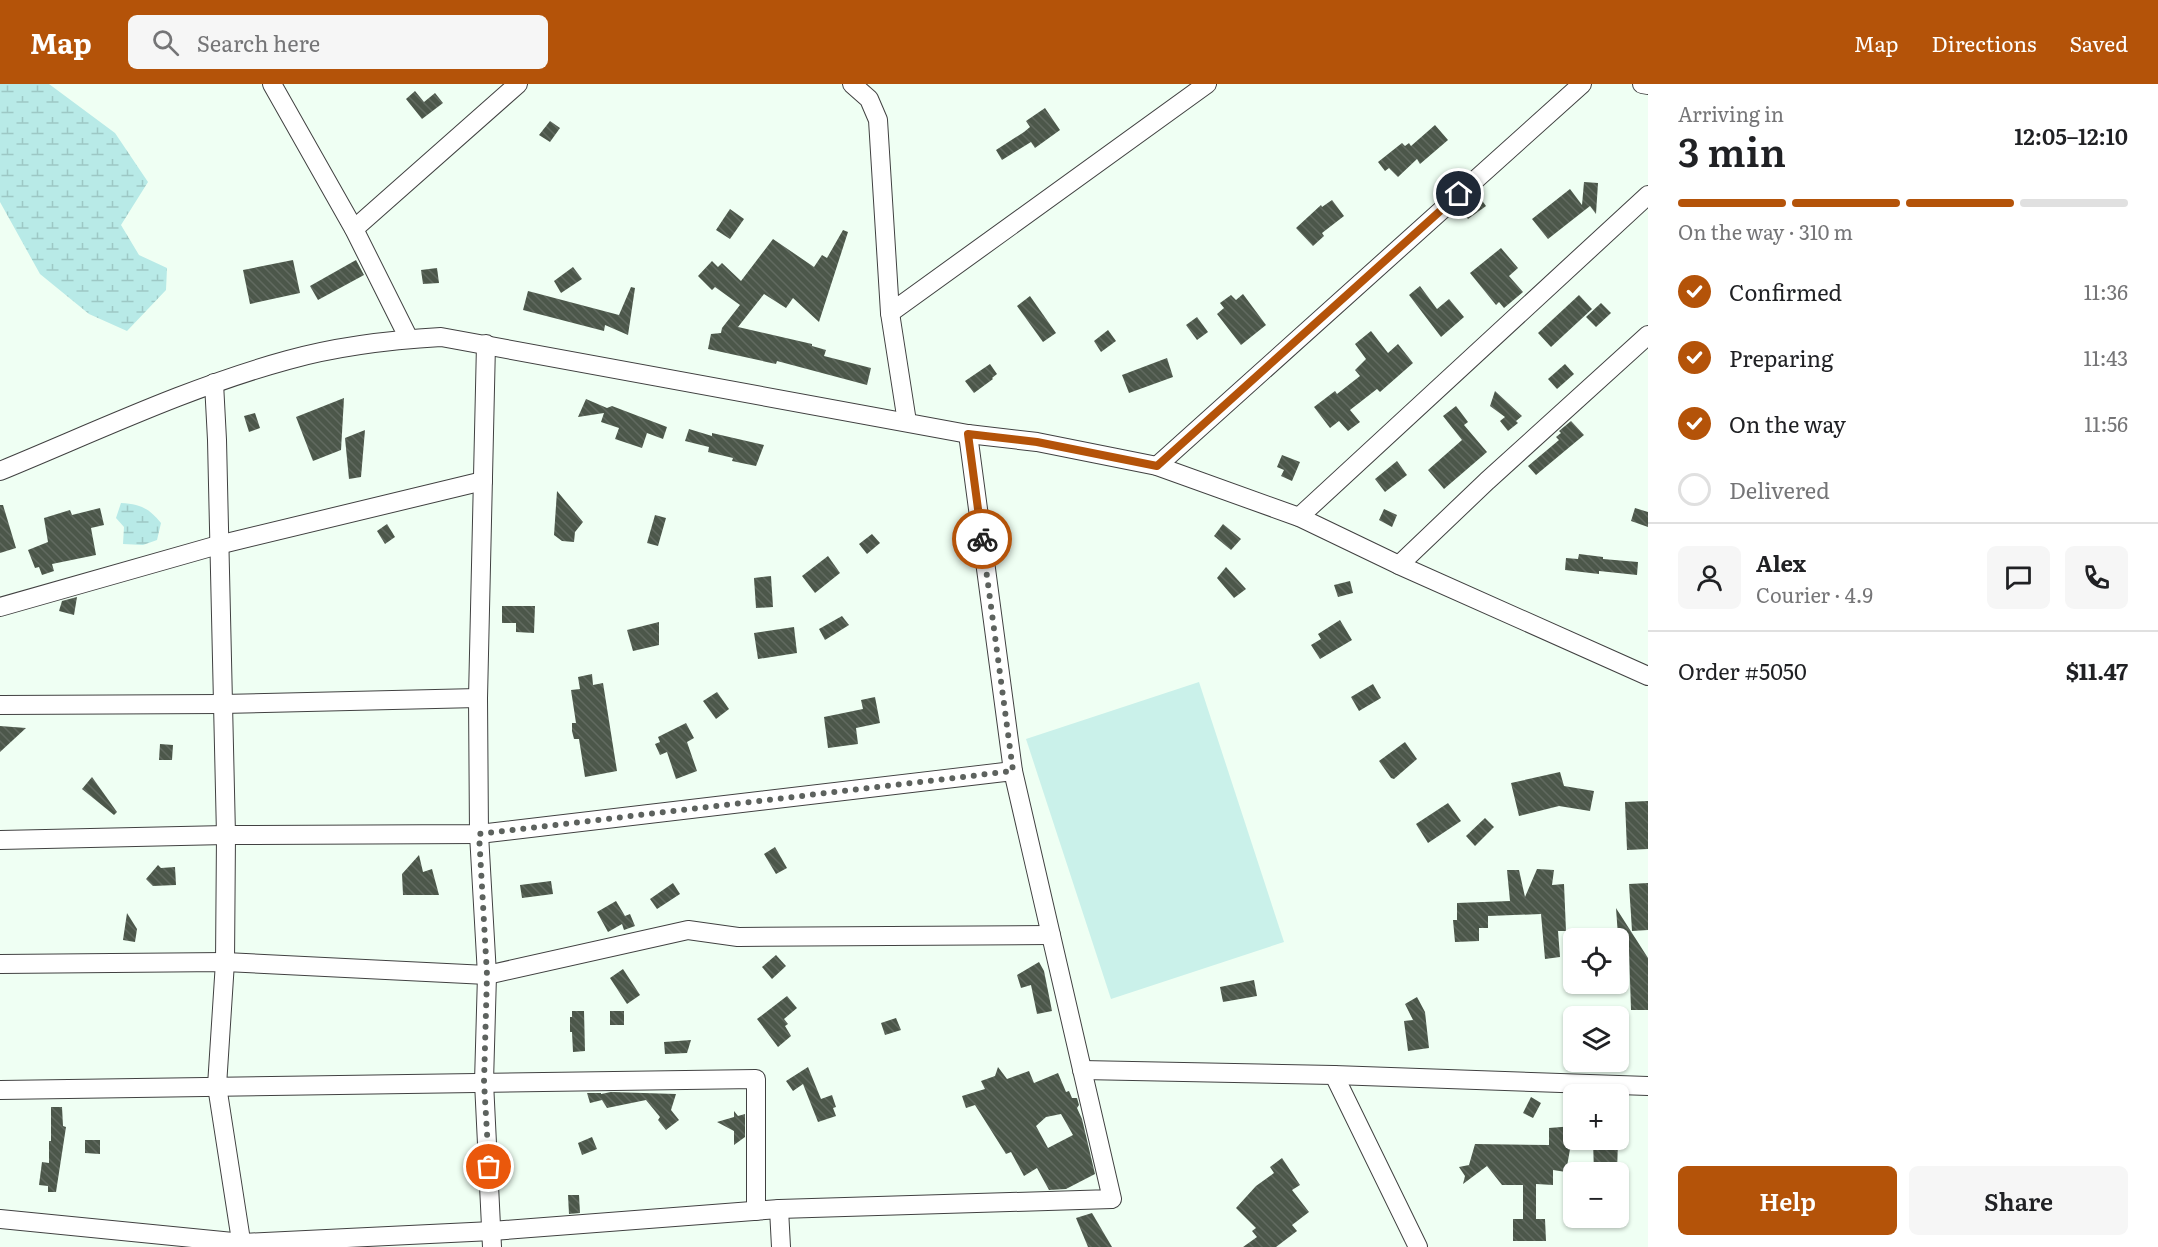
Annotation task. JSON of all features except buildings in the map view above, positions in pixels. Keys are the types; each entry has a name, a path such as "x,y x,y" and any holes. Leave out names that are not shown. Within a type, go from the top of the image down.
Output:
{"street":[{"path":"272,84 354,229 409,339"},
{"path":"354,229 518,84"},
{"path":"852,84 869,99 878,120 890,313 907,422"},
{"path":"890,313 1207,84"},
{"path":"1157,466 1582,84"},
{"path":"1642,84 1648,85"},
{"path":"1299,517 1648,195"},
{"path":"1399,564 1648,335"},
{"path":"0,471 214,383 289,359 364,344 441,337 968,434 1037,442 1157,466 1299,517 1648,676"},
{"path":"486,344 478,698 479,834 487,975 484,1082 492,1239"},
{"path":"214,383 226,835 225,962 217,1086 242,1245"},
{"path":"0,1219 242,1245 492,1239 779,1209 1112,1199 1013,771 968,434"},
{"path":"0,607 218,546 483,481"},
{"path":"0,705 222,704 478,698"},
{"path":"0,840 226,835 479,834 1013,771"},
{"path":"0,964 225,962 487,975 688,930 738,937 1051,935"},
{"path":"1082,1070 1334,1075 1648,1086"},
{"path":"1334,1075 1418,1247"},
{"path":"0,1090 756,1079 756,1211"},
{"path":"779,1209 781,1247"}],"green space":[{"path":"0,84 49,84 115,133 148,182 121,225 139,255 167,268 166,290 127,331 89,314 40,274 0,202"},
{"path":"121,503 144,508 157,518 161,523 157,540 143,545 123,544 124,527 116,518"}],"shaded area":[{"path":"1199,682 1284,942 1111,999 1026,739"}],"way so far":[{"path":"489,1167 484,1082 487,975 479,834 1013,771 982,539"}],"route":[{"path":"982,539 968,434 1037,442 1157,466 1459,194"}]}
